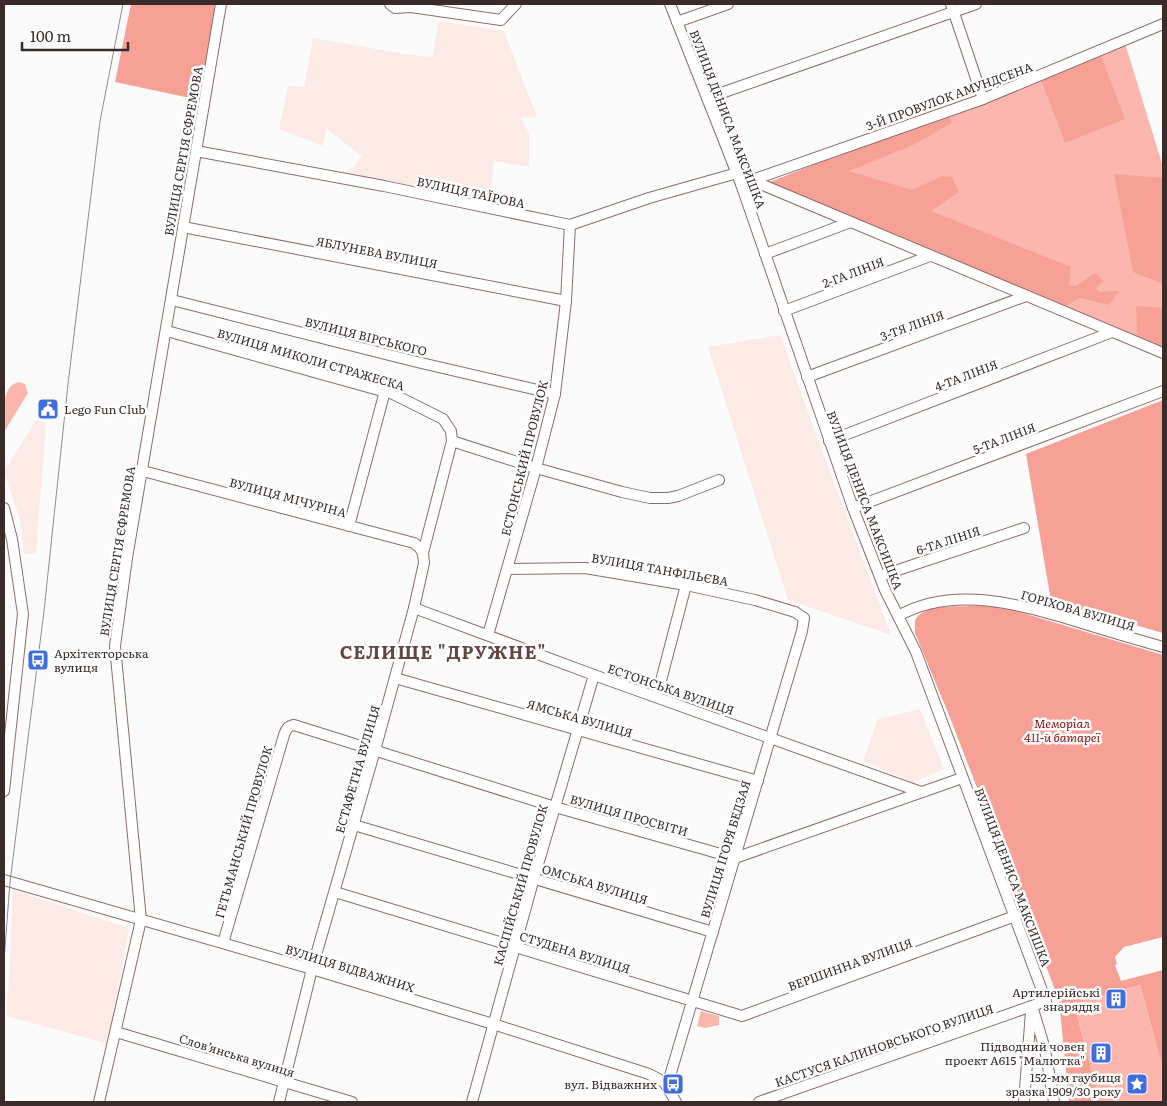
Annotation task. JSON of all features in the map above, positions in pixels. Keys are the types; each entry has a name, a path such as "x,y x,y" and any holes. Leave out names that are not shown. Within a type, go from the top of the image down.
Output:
{"street":[{"name":"ВУЛИЦЯ СЕРГІЯ ЄФРЕМОВА","path":"99,1102 141,920 114,646 221,4"},
{"path":"390,4 395,8 411,7 501,20 516,4"},
{"name":"ВУЛИЦЯ ДЕНИСА МАКСИШКА","path":"670,4 741,184 853,508 880,576 916,652 1046,1001"},
{"path":"677,22 728,4"},
{"path":"707,98 953,8 976,4"},
{"path":"953,8 983,99"},
{"name":"3-Й ПРОВУЛОК АМУНДСЕНА","path":"741,184 983,99 1163,24"},
{"name":"ВУЛИЦЯ ТАЇРОВА","path":"196,151 384,186 570,225"},
{"path":"570,225 649,198 736,173"},
{"path":"751,180 1163,353"},
{"path":"765,254 851,222"},
{"name":"ЕСТОНСЬКИЙ ПРОВУЛОК","path":"488,634 508,569 555,394 566,301 570,225"},
{"name":"ЯБЛУНЕВА ВУЛИЦЯ","path":"183,227 566,301"},
{"name":"2-ГА ЛІНІЯ","path":"784,311 930,256"},
{"name":"3-ТЯ ЛІНІЯ","path":"807,377 1026,296"},
{"name":"ВУЛИЦЯ ВІРСЬКОГО","path":"172,300 417,362 555,394"},
{"name":"ВУЛИЦЯ МИКОЛИ СТРАЖЕСКА","path":"167,331 385,391 416,404 443,420 451,431 452,441"},
{"name":"4-ТА ЛІНІЯ","path":"829,441 1112,332"},
{"path":"349,526 385,391"},
{"name":"5-ТА ЛІНІЯ","path":"853,508 1163,391"},
{"path":"452,441 536,468 622,492 660,499 678,496 719,480"},
{"name":"ЕСТАФЕТНА ВУЛИЦЯ","path":"278,1102 312,969 414,608 424,563 423,553 452,441"},
{"name":"ВУЛИЦЯ МІЧУРІНА","path":"143,471 414,543 423,553"},
{"path":"4,508 12,539 22,614 22,630 4,791"},
{"name":"6-ТА ЛІНІЯ","path":"880,576 1024,528"},
{"name":"ВУЛИЦЯ ТАНФІЛЬЄВА","path":"508,569 584,568 686,585 755,600 795,612 804,618"},
{"path":"657,696 686,585"},
{"name":"ГОРІХОВА ВУЛИЦЯ","path":"898,616 911,609 934,602 969,600 1004,602 1163,647"},
{"name":"ЕСТОНСЬКА ВУЛИЦЯ","path":"414,608 594,675 921,792"},
{"name":"ВУЛИЦЯ ІГОРЯ БЕДЗАЯ","path":"667,1086 736,858 802,632 804,618"},
{"name":"КАСПІЙСЬКИЙ ПРОВУЛОК","path":"472,1102 534,878 594,675"},
{"name":"ЯМСЬКА ВУЛИЦЯ","path":"395,678 758,782"},
{"name":"ВУЛИЦЯ ПРОСВІТИ","path":"286,728 294,725 555,807 736,858"},
{"name":"ГЕТЬМАНСЬКИЙ ПРОВУЛОК","path":"224,943 286,728"},
{"path":"736,858 962,778"},
{"name":"ОМСЬКА ВУЛИЦЯ","path":"354,825 713,932"},
{"name":"ВУЛИЦЯ ВІДВАЖНИХ","path":"4,880 312,969 649,1074 658,1078 667,1086 676,1102"},
{"name":"СТУДЕНА ВУЛИЦЯ","path":"334,892 693,1002"},
{"name":"ВЕРШИННА ВУЛИЦЯ","path":"693,1002 747,1016 1015,916"},
{"name":"КАСТУСЯ КАЛИНОВСЬКОГО ВУЛИЦЯ","path":"759,1102 1046,1001"},
{"path":"1024,1102 1032,1006"},
{"path":"1032,1006 1045,1050 1054,1102"},
{"name":"Словʼянська вулиця","path":"116,1032 352,1102"}],"shaded area":[{"path":"439,21 504,31 537,117 521,118 529,133 529,167 494,161 490,201 348,174 362,156 327,129 322,146 279,129 288,86 304,87 313,38 432,57"},
{"path":"1125,43 1163,167 1163,347 770,182 1041,80 1101,56"},
{"path":"780,335 891,635 788,600 708,347"},
{"path":"19,382 25,384 28,393 4,432 4,402 6,395 13,384"},
{"path":"36,420 46,423 36,554 24,554 20,520 4,472"},
{"path":"920,709 944,769 913,782 863,761 878,719"},
{"path":"13,890 129,928 108,1044 7,1016"},
{"path":"1140,985 1163,1069 1163,1102 1100,1102 1074,1004"},
{"path":"701,1011 719,1016 719,1025 705,1028 697,1026"}],"green space":[{"path":"131,4 215,4 204,101 115,82"},
{"path":"1101,56 1125,119 1065,143 1041,80"},
{"path":"947,112 952,123 913,145 849,171 912,190 942,176 952,177 959,192 931,211 1071,267 1069,285 1076,286 1095,273 1104,281 1096,288 1099,292 1119,291 1109,305 1080,298 1066,306 770,182"},
{"path":"1114,174 1163,178 1163,284 1133,272"},
{"path":"1136,306 1163,308 1163,347 1137,335"},
{"path":"1163,400 1163,633 1051,601 1026,454"},
{"name":"Меморіал 411-й батареї","path":"989,606 1013,610 1163,655 1163,937 1124,947 1115,957 1117,964 1115,965 1121,981 1163,970 1163,1069 1140,985 1074,1004 1100,1102 1069,1102 1059,1000 949,715 915,633 915,620 925,611 939,607"}],"tram line":[{"path":"4,961 10,882 44,611 68,384 100,121 123,4"}],"place":[{"name":"Lego Fun Club","path":"48,409"},
{"name":"Архітекторська вулиця","path":"38,660"},
{"name":"Артилерійські знаряддя","path":"1116,999"},
{"name":"Підводний човен проект А615 \"Малютка\"","path":"1101,1053"},
{"name":"вул. Відважних","path":"673,1084"},
{"name":"152-мм гаубиця зразка 1909/30 року","path":"1137,1084"}],"district":[{"name":"СЕЛИЩЕ \"ДРУЖНЕ\"","path":"443,651"}]}
